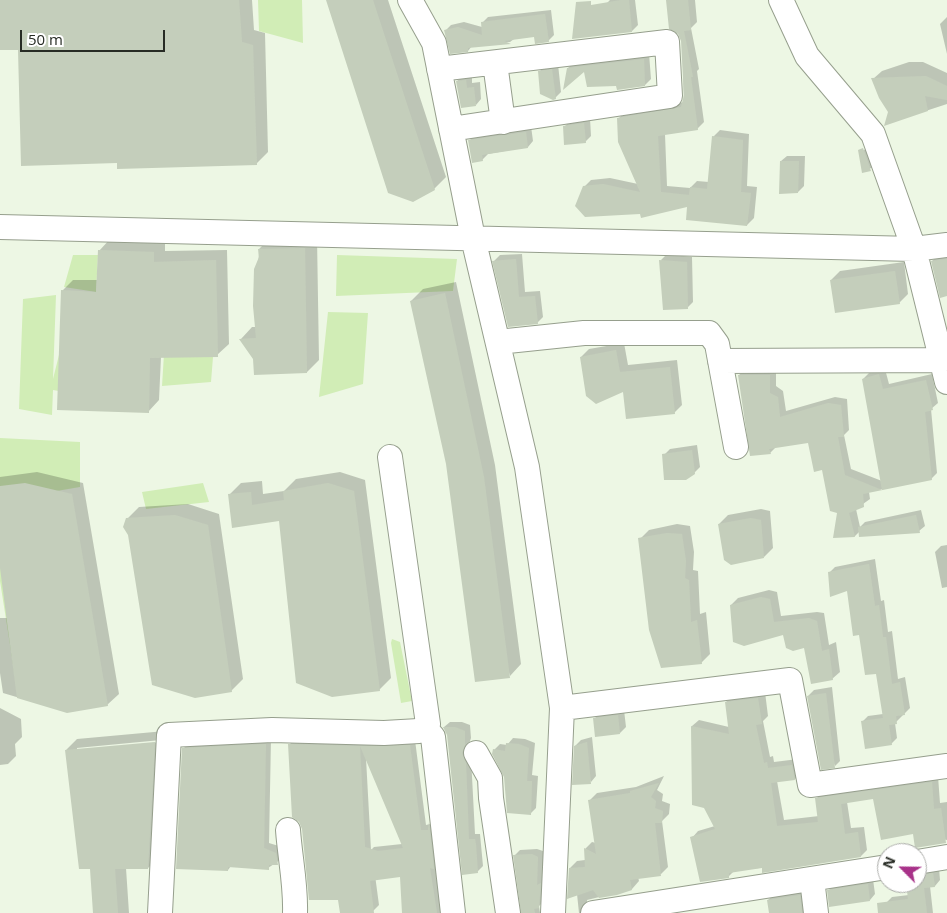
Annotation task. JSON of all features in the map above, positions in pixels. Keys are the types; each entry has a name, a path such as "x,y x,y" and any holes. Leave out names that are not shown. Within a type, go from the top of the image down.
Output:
{"street":[{"path":"410,0 434,43 473,238 527,467 562,708 553,913"},
{"path":"720,361 944,371 914,249 873,134 807,56 781,0"},
{"path":"439,69 667,42 670,96 451,129"},
{"path":"495,63 502,122"},
{"path":"0,227 914,249 947,246"},
{"path":"498,342 584,333 709,333 717,344 736,447"},
{"path":"160,913 169,735 272,730 384,733 419,731 428,724 390,457"},
{"path":"562,708 790,680 810,785 947,766"},
{"path":"424,727 433,737 453,913"},
{"path":"476,753 490,778 491,798 508,913"},
{"path":"288,830 291,867 296,889 295,913"},
{"path":"927,860 947,857"},
{"path":"593,913 703,904 812,878 877,868"},
{"path":"812,878 816,913"}],"green space":[{"path":"258,0 302,0 303,43 259,31"},
{"path":"73,255 98,255 96,292 64,287"},
{"path":"337,255 457,259 453,291 336,296"},
{"path":"56,295 53,379 71,307 130,403 53,390 52,415 19,409 23,299"},
{"path":"328,312 368,313 363,384 319,397"},
{"path":"164,354 213,357 211,382 162,386"},
{"path":"0,438 80,442 80,487 22,497 18,696 0,581"},
{"path":"203,483 209,502 146,509 142,492"},
{"path":"392,639 400,642 412,701 401,703 391,643"}],"building":[{"path":"0,0 239,0 242,42 253,45 257,165 117,169 117,163 21,166 18,50 0,50"},
{"path":"326,0 373,0 435,190 413,202 388,193"},
{"path":"629,0 632,32 572,39 576,2 591,1 591,5"},
{"path":"666,0 688,0 691,30 684,31 693,77 691,77 698,130 658,136 661,192 689,195 690,187 707,189 712,136 743,140 741,192 751,193 747,226 686,220 687,207 641,218 640,214 585,217 575,206 583,186 603,184 640,192 618,142 617,118 681,107 684,95 681,41 678,34 669,29"},
{"path":"545,14 549,42 535,44 534,37 504,41 511,44 468,48 468,52 450,54 444,30 458,27 482,35 481,22"},
{"path":"644,59 645,86 617,90 616,86 587,87 584,72 563,90 567,68"},
{"path":"552,69 556,99 553,100 540,94 538,71"},
{"path":"926,76 947,86 947,100 925,96 928,111 884,126 888,112 879,98 871,78"},
{"path":"466,80 467,88 474,87 476,106 461,108 456,81"},
{"path":"584,123 586,143 564,145 563,126"},
{"path":"526,132 528,148 482,155 483,161 472,163 468,140"},
{"path":"863,148 871,171 862,173 858,150"},
{"path":"780,161 799,161 798,193 779,194"},
{"path":"305,248 307,373 254,375 253,359 239,339 256,338 253,306 254,269 259,257 258,249"},
{"path":"98,250 154,252 154,262 216,260 218,357 150,358 149,413 57,410 61,290 96,292"},
{"path":"516,259 519,297 535,296 538,324 508,327 492,261"},
{"path":"947,259 947,296 940,298 931,261"},
{"path":"659,260 687,262 688,309 663,310"},
{"path":"895,271 900,304 835,313 830,280"},
{"path":"445,293 484,477 510,678 475,682 446,464 410,301"},
{"path":"616,350 620,372 670,367 675,414 626,419 623,392 596,404 586,396 580,357"},
{"path":"879,374 883,389 926,380 933,410 925,412 932,480 863,494 864,507 849,513 855,537 833,538 837,513 830,511 822,470 814,472 808,443 769,449 771,454 750,456 738,375 770,375 770,393 778,397 780,417 828,403 841,405 844,437 838,437 845,475 882,490 862,379"},
{"path":"692,450 695,474 686,480 664,480 662,454"},
{"path":"25,483 72,494 108,706 67,713 17,698 0,568 0,486"},
{"path":"328,483 354,491 380,691 332,697 296,683 279,521 232,528 228,494 251,492 252,505 284,500 283,491"},
{"path":"175,515 208,525 232,692 195,698 152,685 128,535 123,527 126,518"},
{"path":"916,515 920,533 859,537 858,527"},
{"path":"751,518 761,520 764,558 731,565 724,560 718,524"},
{"path":"667,533 682,534 686,561 685,578 689,580 691,622 697,620 702,664 661,668 649,630 638,538"},
{"path":"869,564 875,606 879,605 883,637 886,637 892,684 900,682 905,715 896,716 897,724 889,725 892,745 865,749 861,721 883,718 876,674 865,675 859,635 853,636 847,591 830,597 828,572"},
{"path":"761,597 770,599 774,622 809,618 817,621 822,651 829,649 833,680 811,684 804,648 793,651 786,648 783,635 744,646 733,642 730,605"},
{"path":"826,693 835,768 821,770 807,696"},
{"path":"758,698 762,724 756,725 764,763 767,762 768,768 792,765 795,780 771,783 777,826 818,822 815,798 932,782 934,809 941,808 946,843 927,846 927,843 914,843 913,834 881,840 873,799 841,804 845,834 858,832 861,857 762,873 762,868 729,873 729,878 700,882 690,837 715,829 704,808 692,805 691,726 729,734 725,702"},
{"path":"618,715 620,734 595,737 593,718"},
{"path":"443,727 455,727 465,731 465,745 462,753 466,763 469,839 475,839 478,873 462,875 447,735"},
{"path":"155,742 148,869 115,869 118,913 93,913 90,869 79,869 65,750"},
{"path":"587,742 591,784 572,785 574,746"},
{"path":"506,743 519,744 529,748 527,781 532,781 531,815 507,813 504,777 492,754 493,749 505,751"},
{"path":"266,744 264,848 276,853 278,865 269,865 269,870 228,867 228,871 176,869 182,748"},
{"path":"288,744 410,745 421,830 428,830 429,822 434,869 430,868 437,913 402,913 400,877 370,881 374,913 340,913 338,900 309,900 302,829 299,822 292,817","holes":["360,746 403,848 378,851 365,847"]},
{"path":"659,783 651,797 656,801 655,808 663,811 662,823 655,823 661,876 630,880 632,890 617,895 599,898 593,890 567,899 569,868 585,867 584,848 596,854 588,800 630,793 630,791"},
{"path":"532,854 538,857 537,885 541,883 539,908 534,909 535,913 521,913 513,855"},
{"path":"933,873 935,887 927,888 927,874"},
{"path":"868,884 870,901 829,907 827,890"},
{"path":"907,893 925,893 927,913 878,913 877,903 908,899"},
{"path":"800,895 802,913 769,913 767,900"}]}
